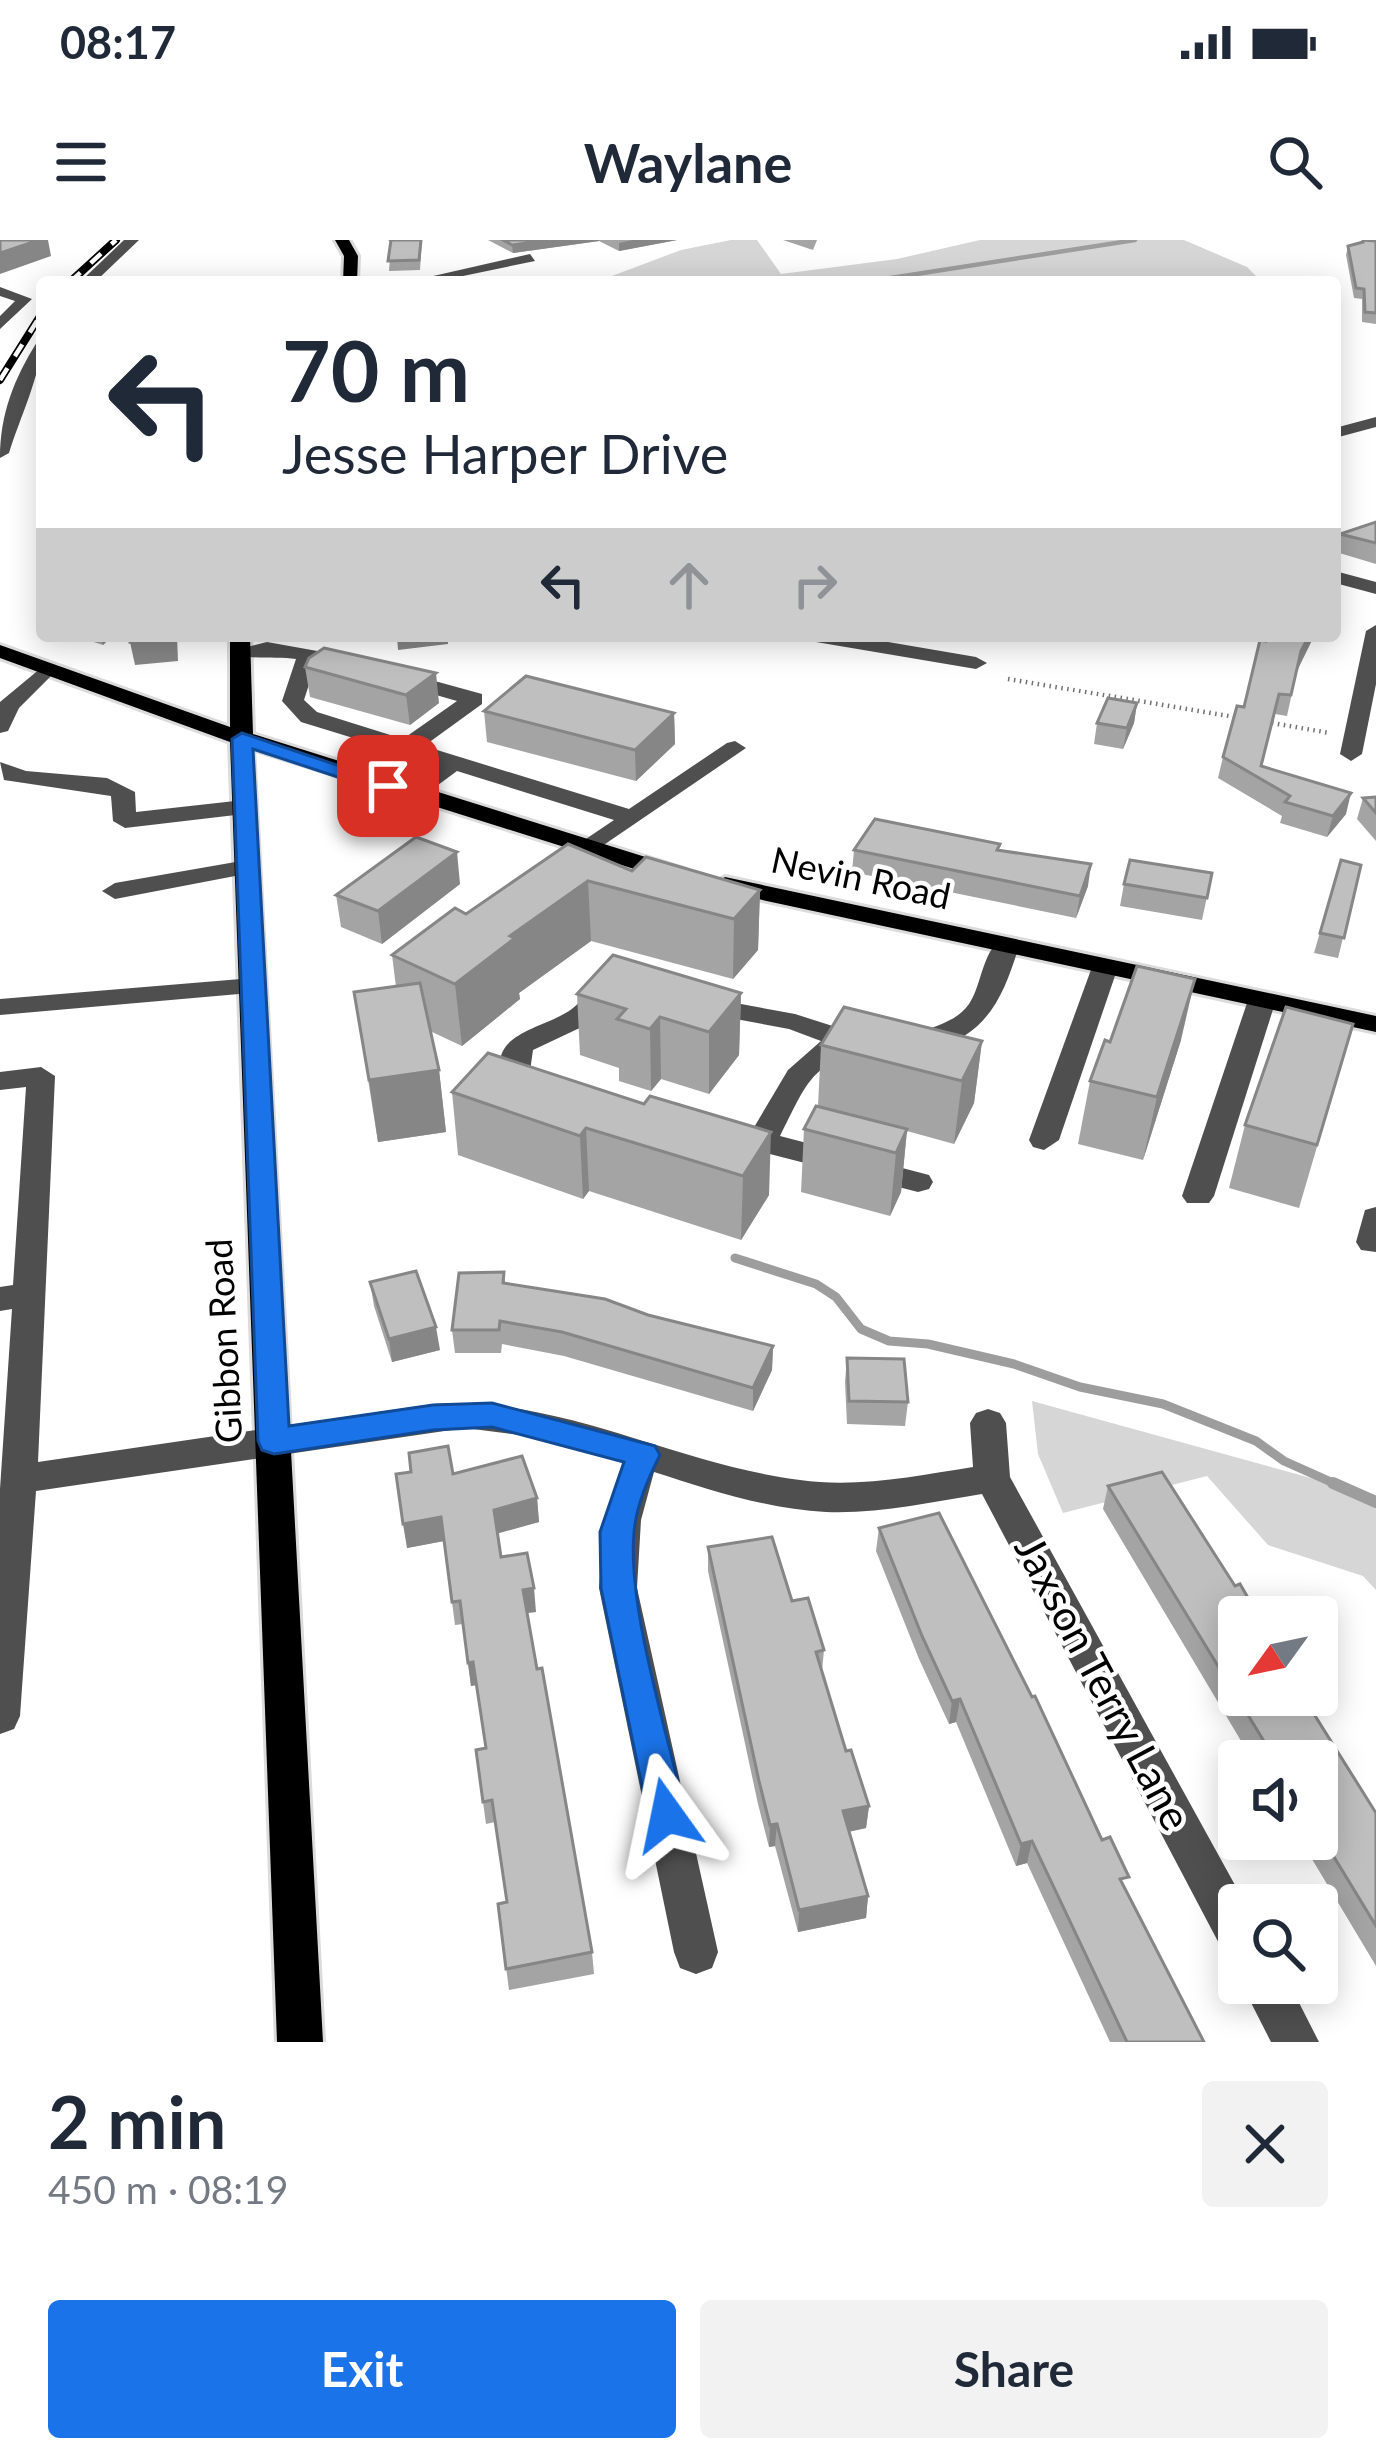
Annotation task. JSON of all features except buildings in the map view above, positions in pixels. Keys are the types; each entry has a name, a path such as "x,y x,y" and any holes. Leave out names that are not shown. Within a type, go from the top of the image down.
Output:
{"main road":[{"path":"342,240 351,256 350,276"},
{"name":"Gibbon Road","path":"241,643 244,807 300,2042"},
{"name":"Nevin Road","path":"0,651 242,739 665,872 1376,1024"}],"street":[{"path":"93,276 132,240"},
{"path":"443,276 530,258"},
{"path":"5,292 34,283"},
{"path":"0,325 25,299 5,292"},
{"path":"0,453 22,379 36,355"},
{"path":"1341,431 1376,422"},
{"path":"1341,579 1376,588"},
{"path":"1351,754 1376,632"},
{"path":"852,642 976,663"},
{"path":"241,643 347,663"},
{"path":"309,653 293,701 411,746 632,818"},
{"path":"0,726 9,705 47,669"},
{"path":"364,778 474,699 446,681 383,679"},
{"path":"318,712 349,708"},
{"path":"586,850 735,748"},
{"path":"411,794 455,761"},
{"path":"0,769 17,778 102,781 123,792 125,820 244,807"},
{"path":"115,891 247,867"},
{"path":"674,998 795,1022 848,1042 911,1045 960,1030 982,1010 1006,946"},
{"path":"1044,1140 1105,967"},
{"path":"559,1095 524,1084 515,1075 518,1049 526,1039 566,1026 584,1014 613,982 633,987"},
{"path":"0,1006 253,986"},
{"path":"1198,1196 1262,1000"},
{"path":"762,1141 793,1082 808,1064 848,1042"},
{"path":"0,1082 41,1076 16,1297 20,1479 0,1716"},
{"path":"696,1127 918,1182"},
{"path":"20,1479 433,1418 492,1415 744,1485 804,1496 866,1497 992,1478"},
{"name":"Jaxson Terry Lane","path":"988,1423 992,1478 1218,1897"},
{"path":"644,1455 629,1485 617,1532 618,1588 697,1952"},
{"path":"1275,2004 1296,2042"}],"path":[{"path":"1008,679 1243,718"},
{"path":"1266,722 1335,734"}],"shaded area":[{"path":"757,240 781,274 897,259 980,240 1184,240 1247,267 1256,276 612,276 681,250"},
{"path":"1032,1401 1376,1496 1376,1590 1363,1576 1268,1545 1207,1476 1063,1513 1038,1454"}],"waterway":[{"path":"904,276 1135,240"},
{"path":"735,1258 816,1284 836,1297 861,1329 889,1341 928,1344 1014,1364 1080,1387 1163,1404 1256,1441 1284,1461 1340,1486"},
{"path":"1333,1483 1376,1502"}],"railway":[{"path":"77,276 116,240"},
{"path":"0,380 36,323"}],"route":[{"path":"388,786 242,739 274,1441 433,1418 492,1415 644,1455 629,1485 617,1532 618,1588 667,1815"}]}
